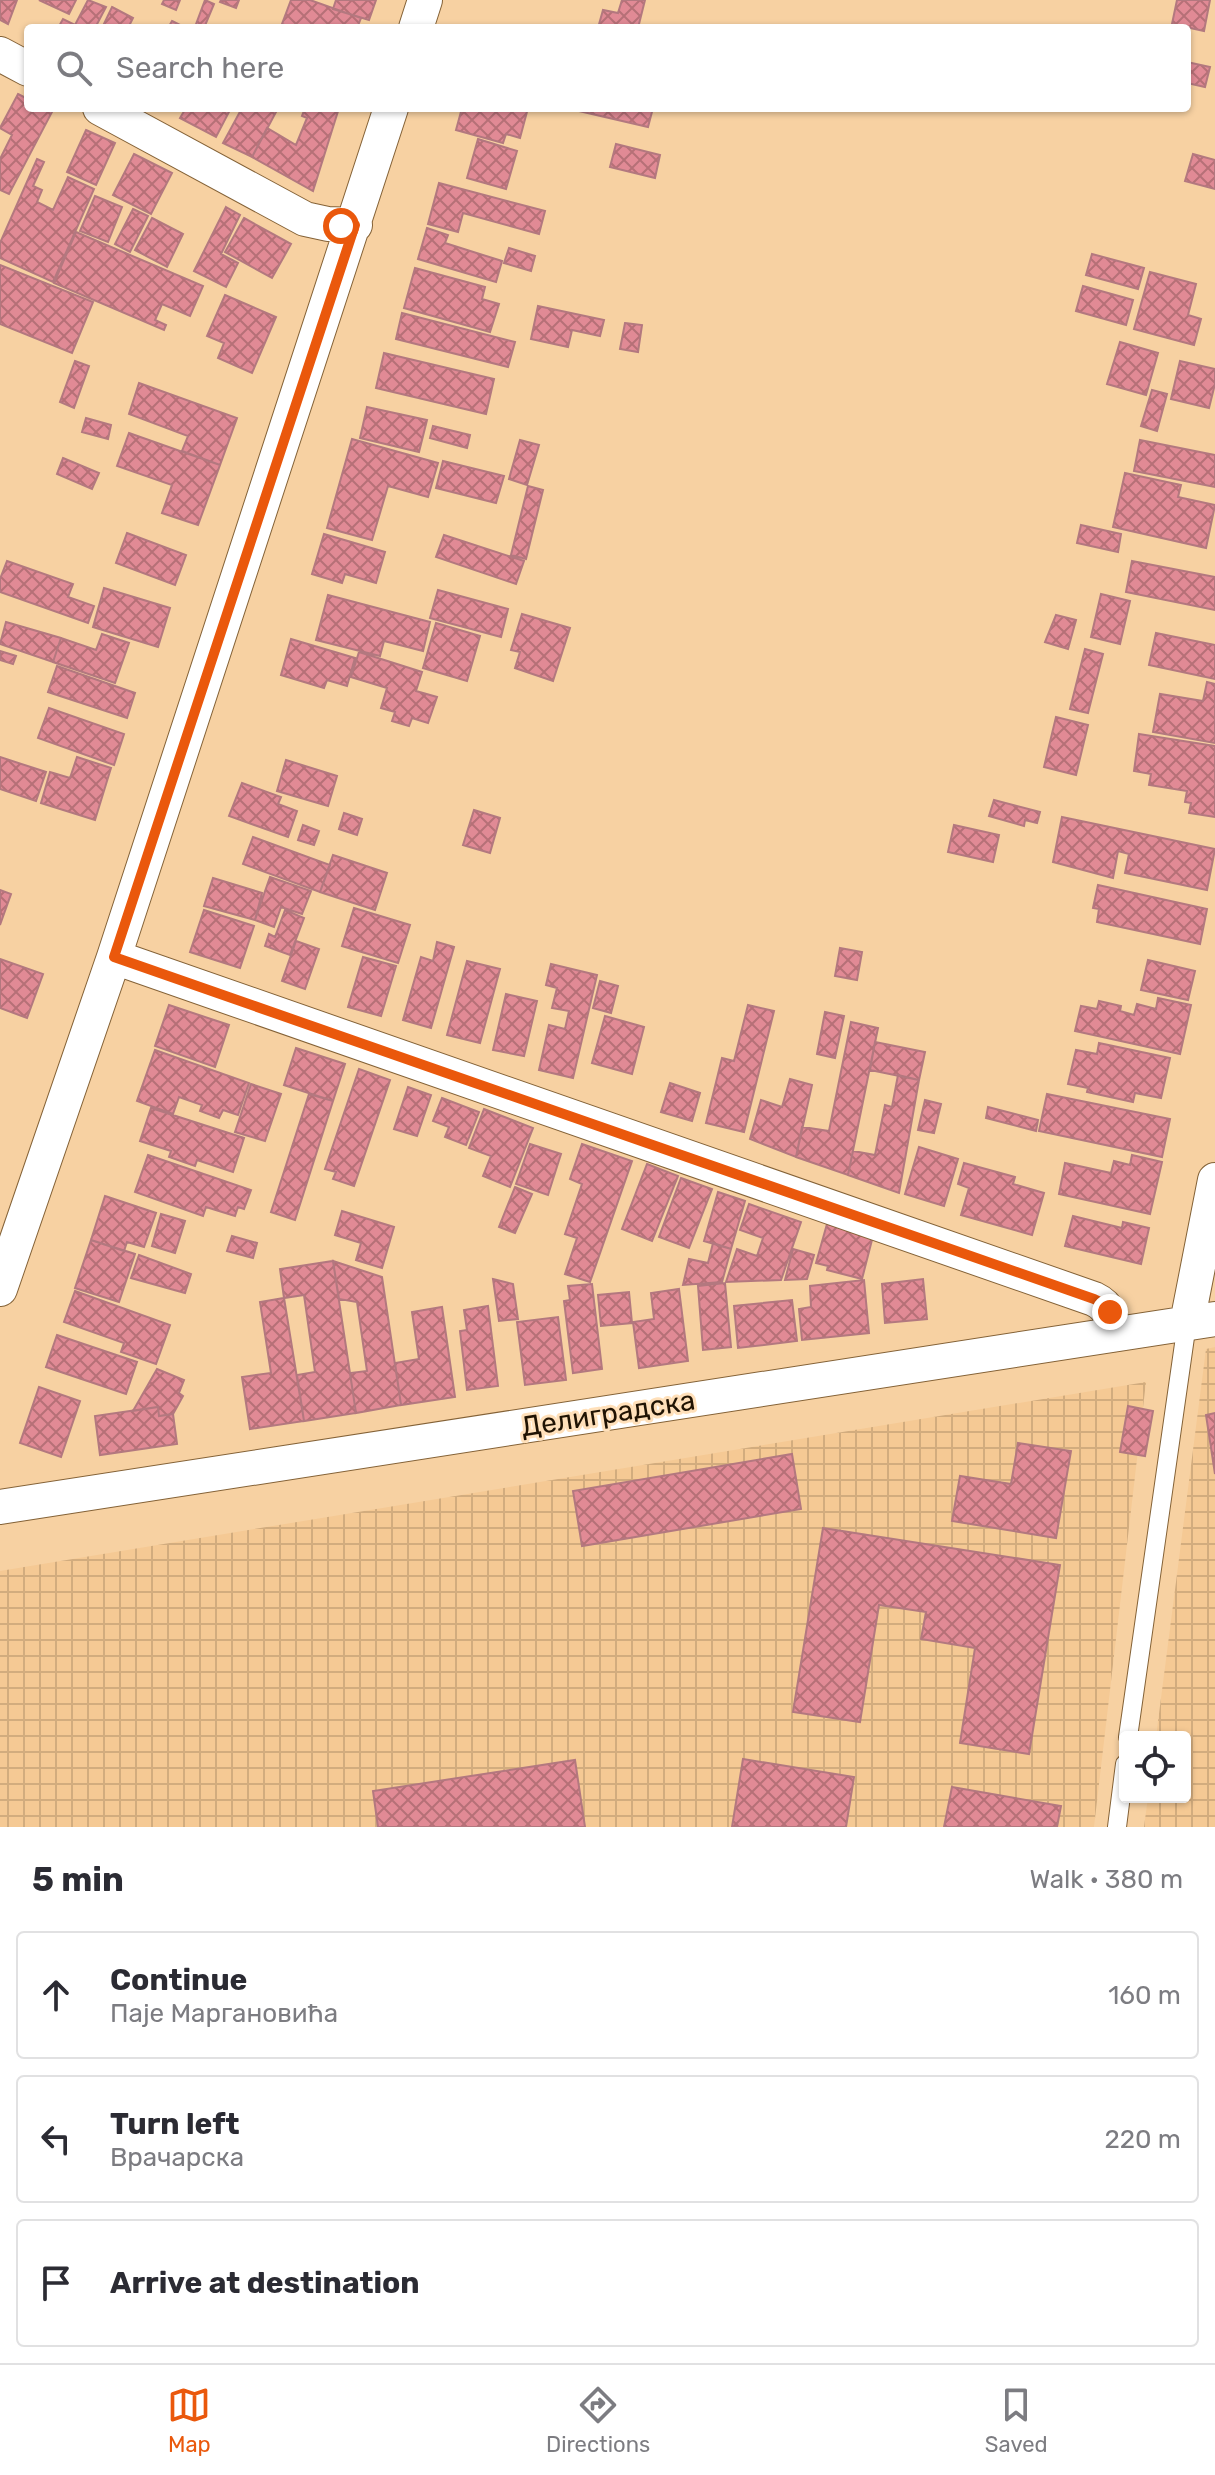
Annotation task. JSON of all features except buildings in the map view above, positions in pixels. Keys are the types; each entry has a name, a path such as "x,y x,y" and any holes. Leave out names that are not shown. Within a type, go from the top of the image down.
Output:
{"street":[{"path":"417,24 425,0"},
{"path":"0,54 24,67"},
{"path":"107,112 305,219 355,225"},
{"path":"0,1289 114,957 390,112"},
{"path":"114,957 1094,1299 1104,1304 1110,1312 1112,1335"},
{"path":"1201,1321 1215,1180"},
{"name":"Делиградска","path":"0,1507 1201,1321"}],"lane":[{"path":"1129,1731 1201,1321"},
{"path":"1117,1827 1120,1803"}],"shaded area":[{"path":"1215,1347 1215,1827 1144,1827 1147,1803 1191,1803 1191,1731 1157,1731 1206,1349"},
{"path":"1146,1382 1094,1827 0,1827 0,1571"}],"route":[{"path":"341,226 355,225 114,957 1094,1299 1104,1304 1110,1312"}]}
